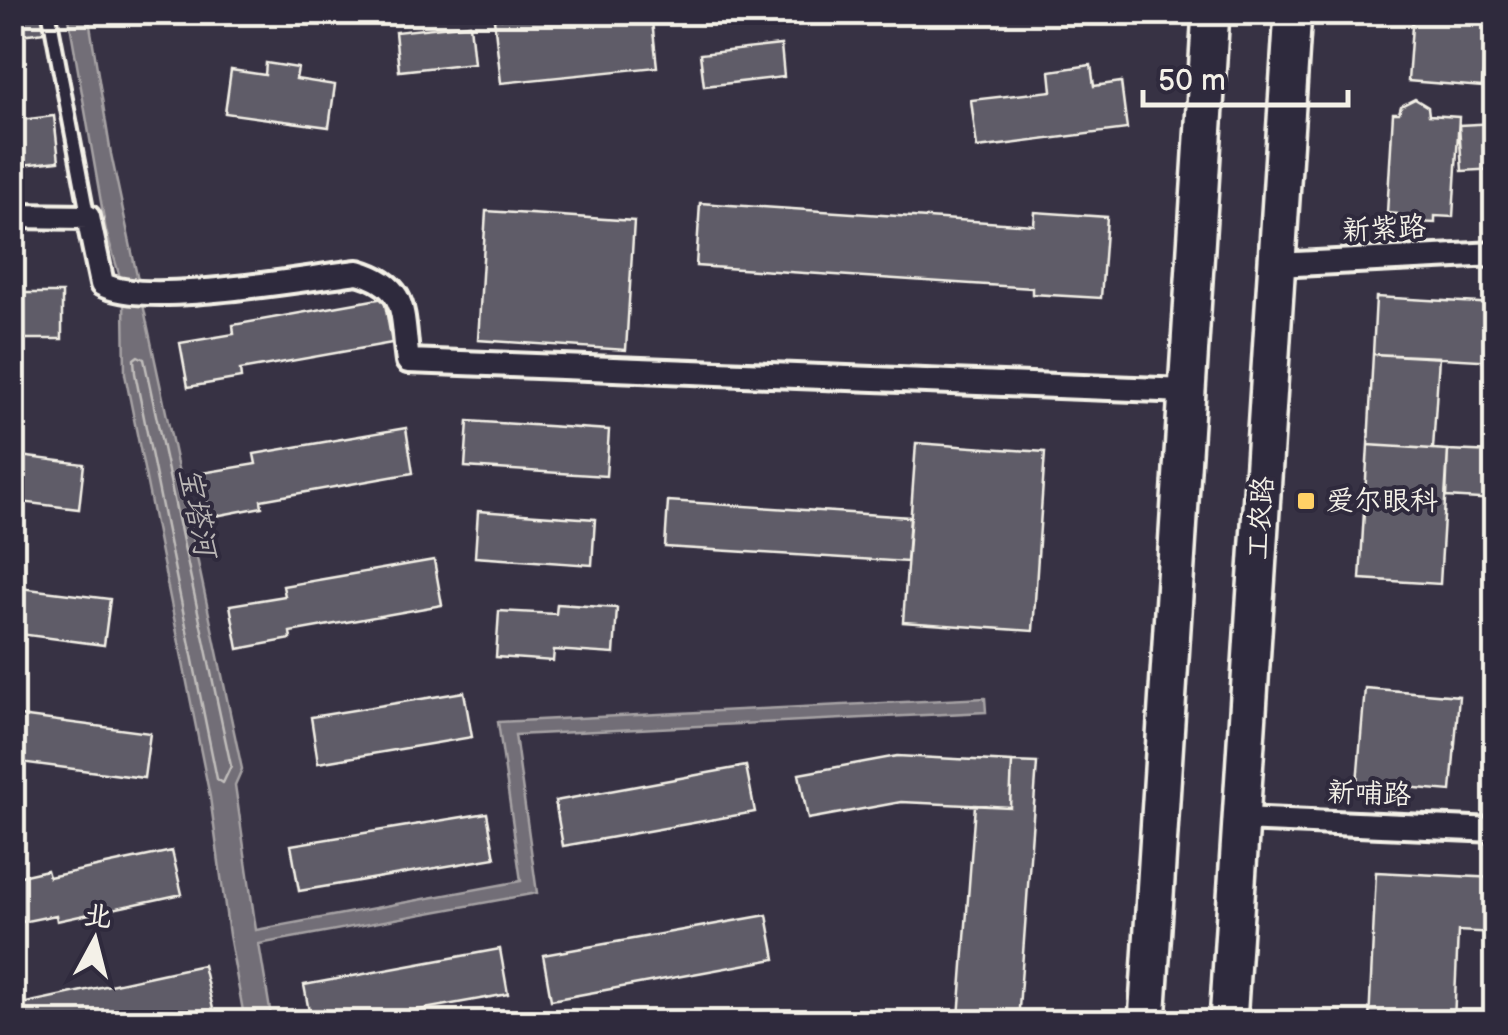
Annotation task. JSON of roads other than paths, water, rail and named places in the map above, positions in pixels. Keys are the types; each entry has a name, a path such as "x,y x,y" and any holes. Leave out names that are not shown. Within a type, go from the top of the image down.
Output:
{"main road":[{"path":"1147,1022 1211,12"},
{"name":"工农路","path":"1228,1022 1293,12"}],"street":[{"path":"12,216 88,217 96,266 102,284 109,288 156,295 358,272 381,279 398,294 408,361 1188,390"},
{"name":"新紫路","path":"1276,265 1496,254"},
{"name":"新哺路","path":"1240,819 1496,830"}],"lane":[{"path":"48,12 88,217"}],"water":[{"path":"68,13 88,13 111,154 242,769 235,785 256,930 521,881 498,722 985,698 986,712 515,735 537,893 259,944 272,1022 245,1022 210,797 125,374 124,302 106,231"}],"place":[{"name":"爱尔眼科","path":"1306,501"}],"water label":[{"name":"宝塔河","path":"197,512"}]}
